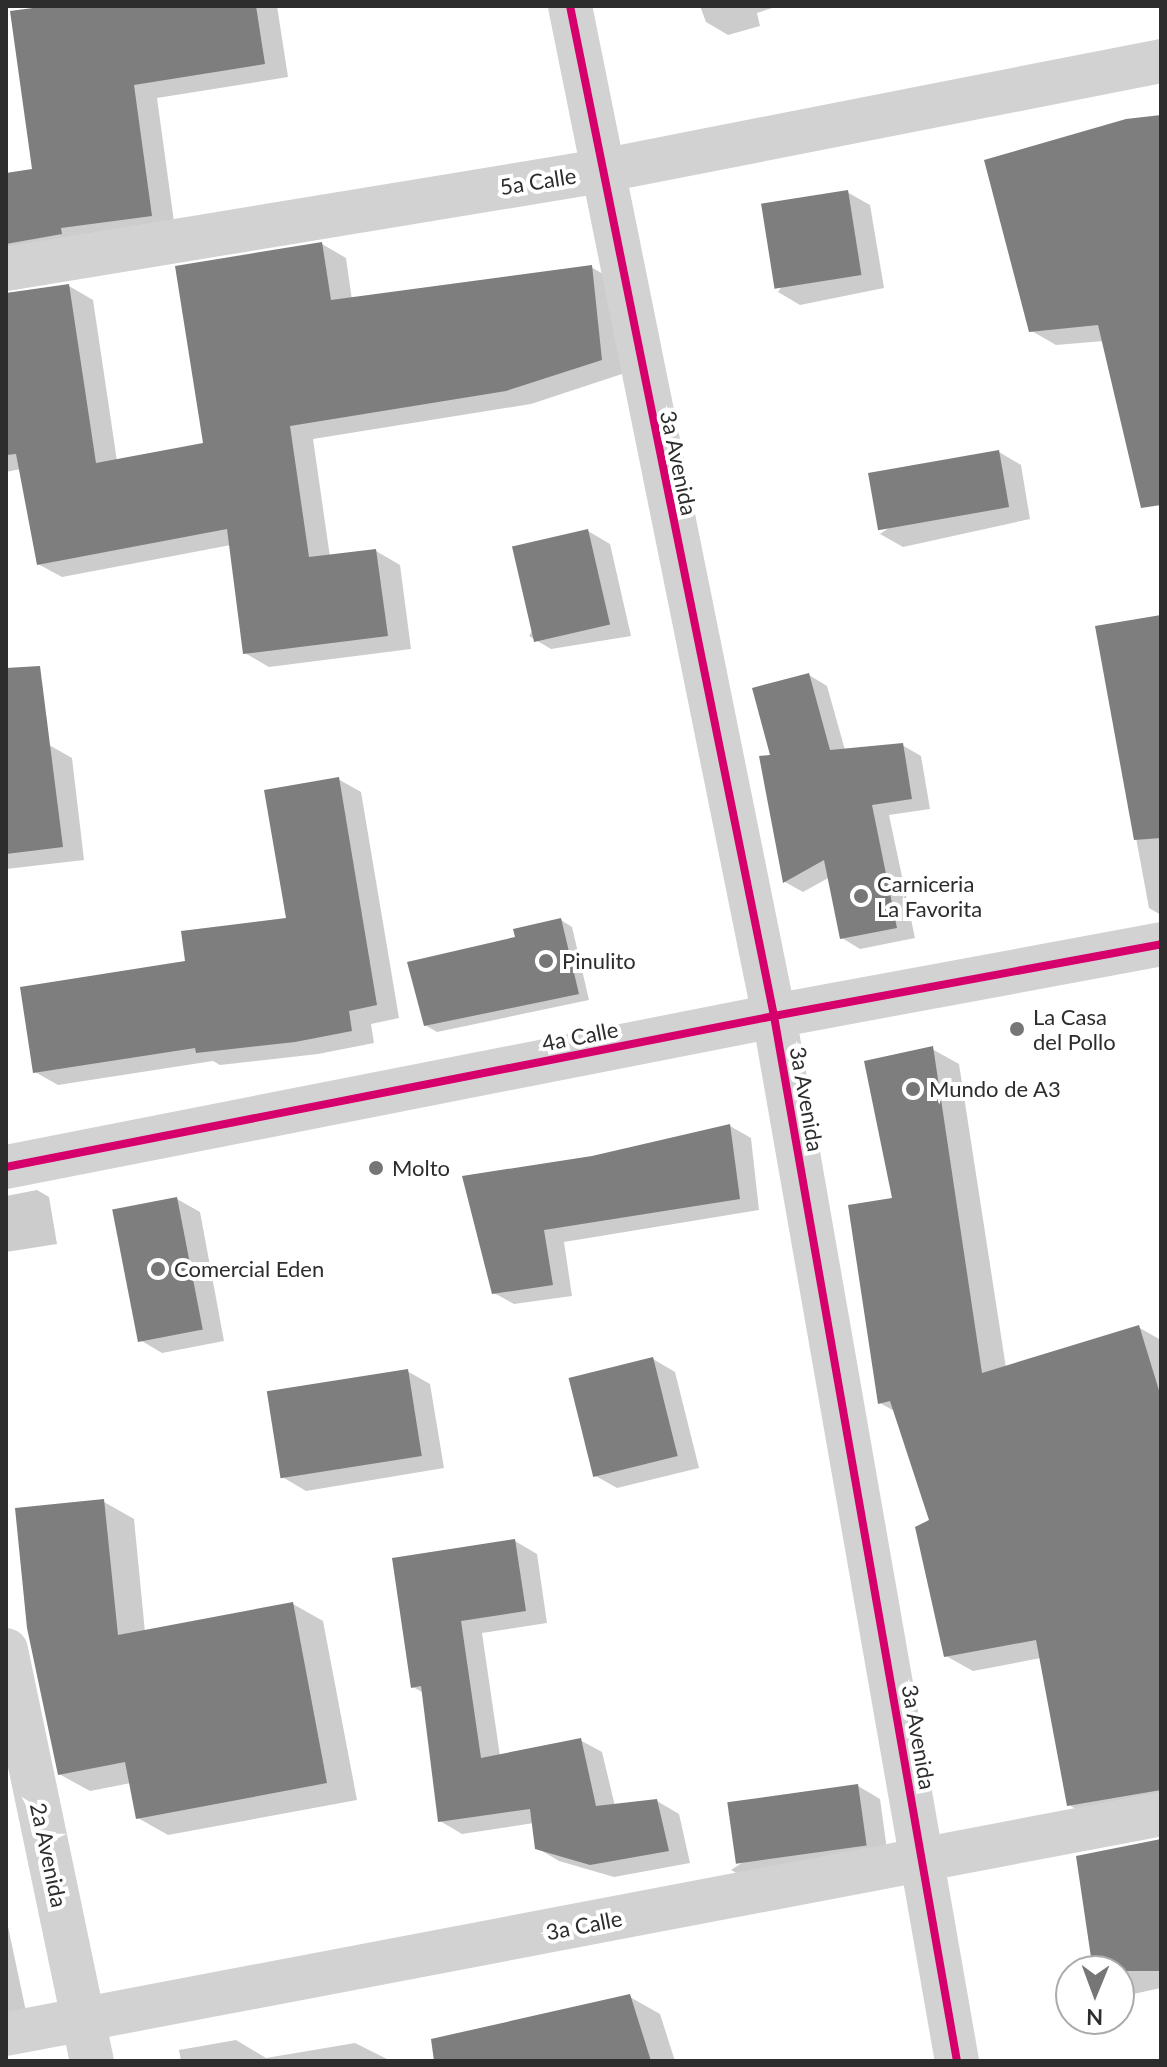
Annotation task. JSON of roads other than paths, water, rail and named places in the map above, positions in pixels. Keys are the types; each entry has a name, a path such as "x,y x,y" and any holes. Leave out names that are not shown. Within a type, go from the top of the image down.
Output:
{"street":[{"name":"3a Avenida","path":"570,6 774,1016 957,2061"},
{"name":"5a Calle","path":"6,269 601,171 1161,61"},
{"name":"4a Calle","path":"6,1167 774,1016 1161,944"},
{"name":"2a Avenida","path":"6,1650 88,2041"},
{"name":"3a Calle","path":"6,2034 88,2041 922,1860 1161,1814"}],"place":[{"name":"Carniceria La Favorita","path":"861,896"},
{"name":"Pinulito","path":"546,961"},
{"name":"La Casa del Pollo","path":"1017,1029"},
{"name":"Mundo de A3","path":"913,1089"},
{"name":"Molto","path":"376,1168"},
{"name":"Comercial Eden","path":"158,1269"}]}
